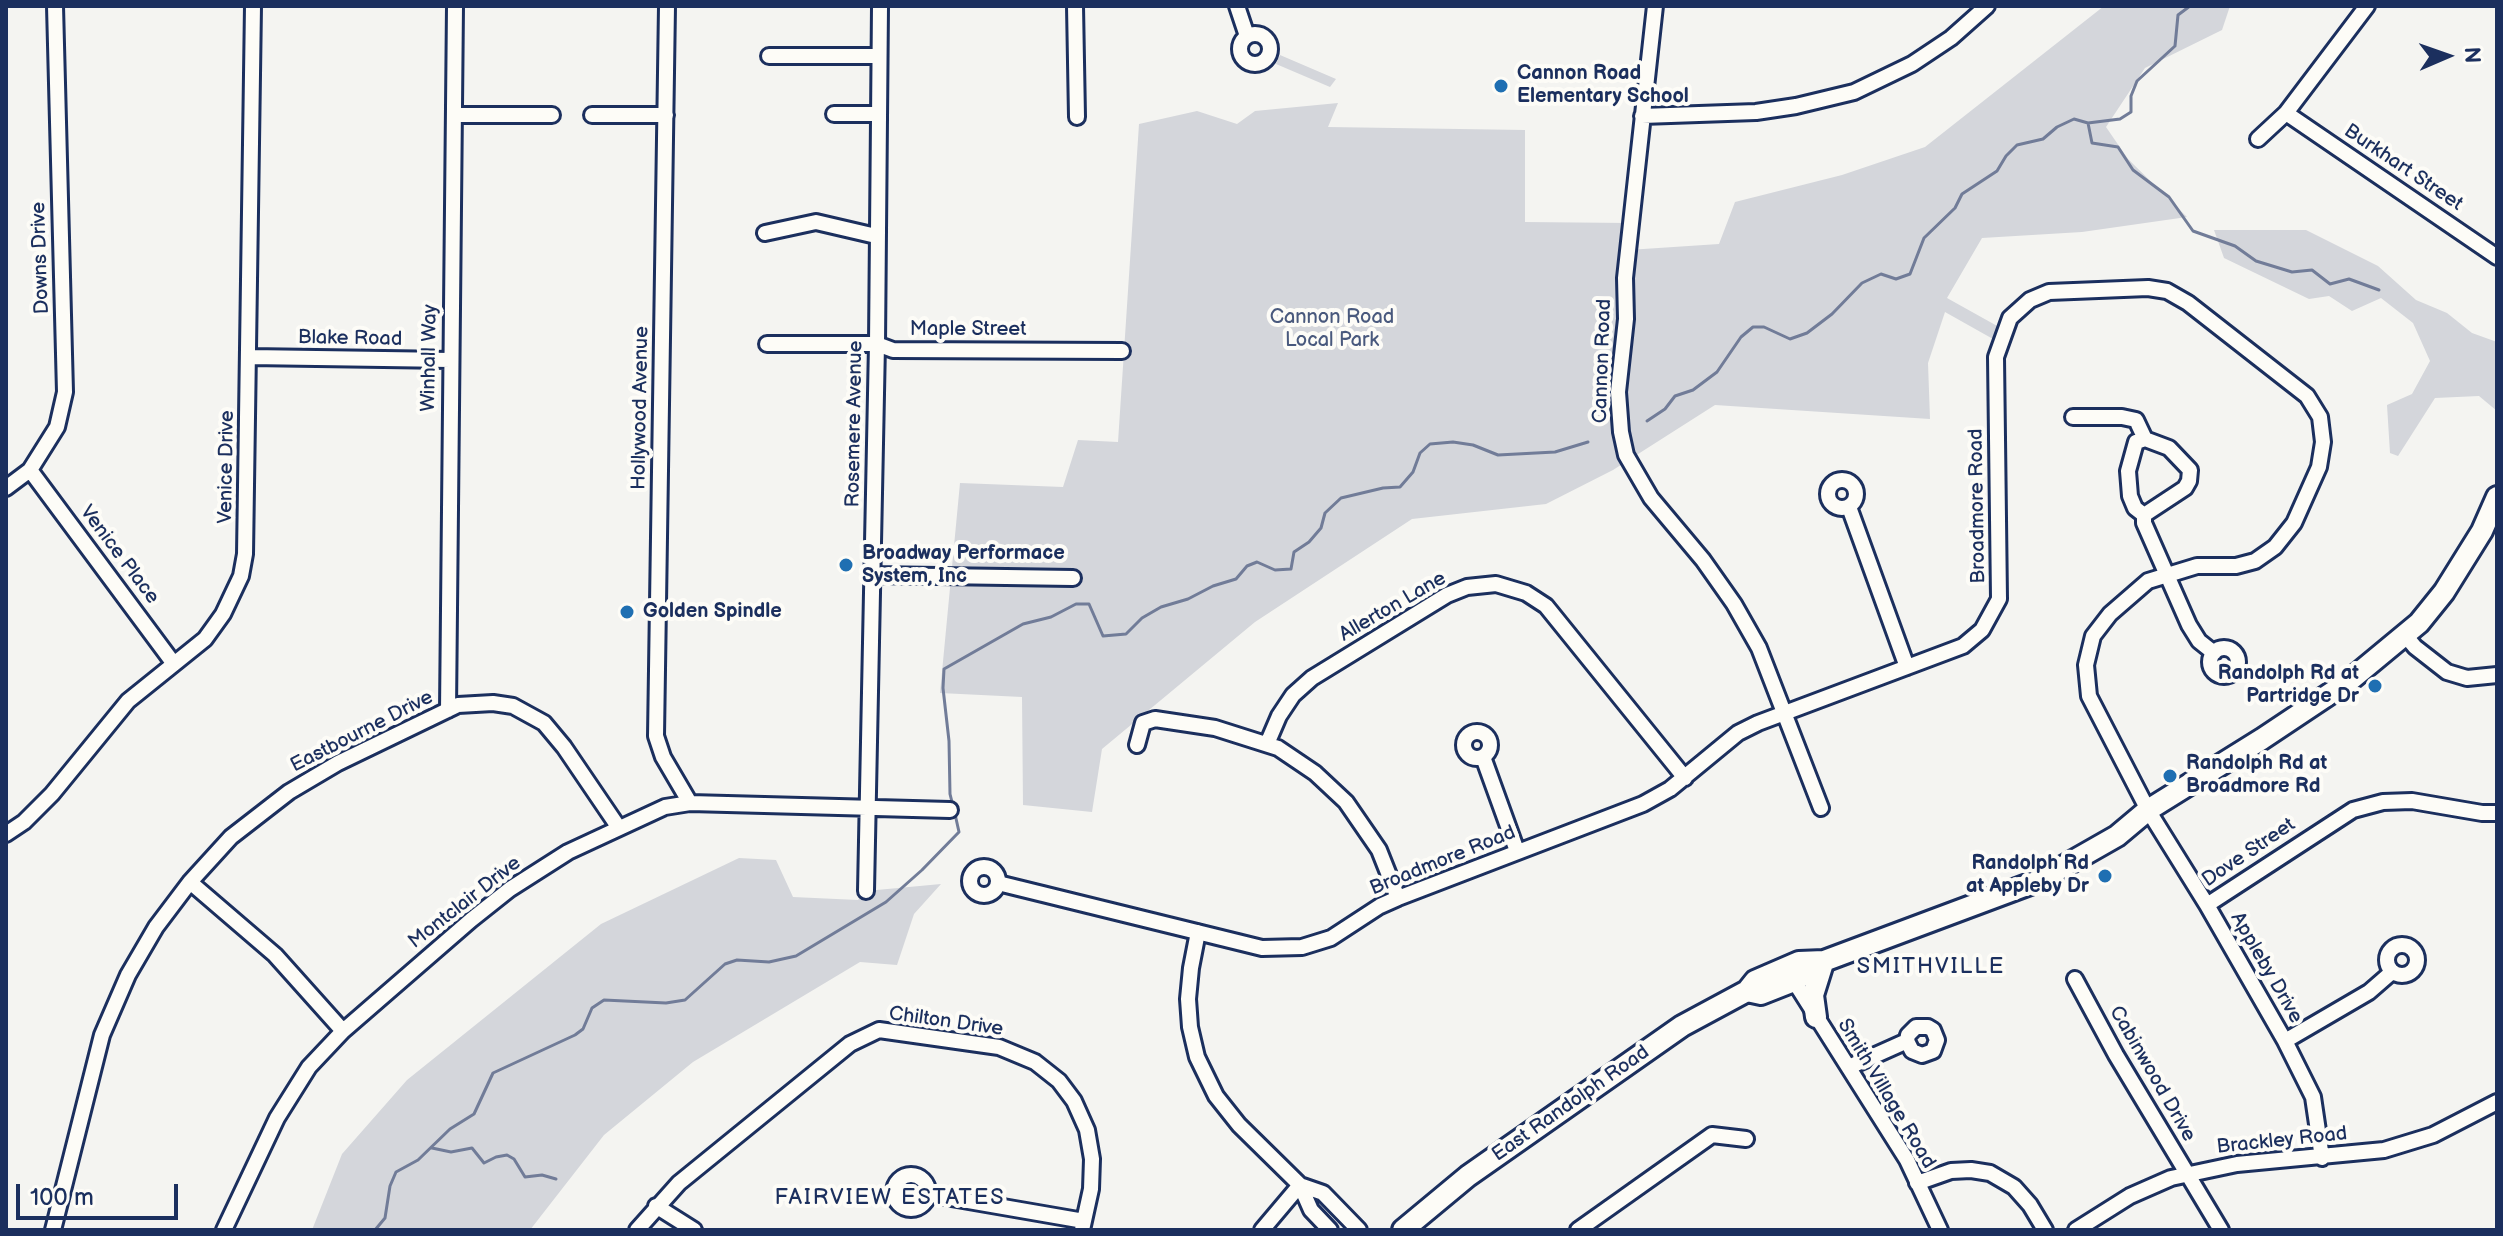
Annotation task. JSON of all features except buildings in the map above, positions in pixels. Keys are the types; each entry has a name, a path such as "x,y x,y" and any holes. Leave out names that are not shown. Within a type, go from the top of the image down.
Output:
{"main road":[{"name":"East Randolph Road","path":"1747,991 1761,994 1794,981 1824,961 2038,881 2117,836 2148,810 2349,681 2419,623 2444,592 2482,531 2497,497"},
{"name":"East Randolph Road","path":"1403,1230 1468,1176 1682,1026 1747,991 1755,981 1799,962 1824,961"},
{"path":"1816,1017 1813,995 1824,961"}],"street":[{"name":"Downs Drive","path":"6,488 30,470 57,427 65,392 55,6"},
{"name":"Venice Drive","path":"6,834 24,822 52,794 128,701 205,639 223,614 241,576 245,554 250,357 253,6"},
{"name":"Winhall Way","path":"448,710 455,6"},
{"name":"Hollywood Avenue","path":"667,6 656,736 663,757 690,803"},
{"name":"Rosemere Avenue","path":"866,891 880,6"},
{"path":"1075,6 1077,117"},
{"path":"1237,6 1247,36"},
{"name":"Cannon Road","path":"1655,6 1625,278 1626,319 1618,392 1621,432 1626,455 1651,498 1703,560 1734,604 1759,648 1821,808"},
{"path":"1642,116 1756,112 1854,92 1912,64 1951,38 1987,6"},
{"path":"2258,139 2286,113 2367,6"},
{"path":"769,56 879,56"},
{"name":"Burkhart Street","path":"2286,113 2497,257"},
{"path":"834,114 878,114"},
{"path":"454,115 552,115"},
{"path":"592,115 666,115"},
{"path":"765,233 816,222 876,236"},
{"name":"Broadmore Road","path":"998,883 1262,948 1302,947 1331,938 1398,898 1643,804 1685,778 1738,733 1758,723 1963,646 1982,630 1999,599 1996,357 2010,318 2030,300 2049,292 2148,288 2167,291 2188,303 2289,379 2307,396 2320,417 2323,442 2319,467 2294,523 2275,547 2255,561 2236,566 2197,566 2148,581 2110,614 2093,636 2086,665 2089,696 2148,810"},
{"name":"Maple Street","path":"767,344 877,344 893,350 1122,351"},
{"name":"Blake Road","path":"250,357 450,360"},
{"path":"2073,417 2136,420 2145,439"},
{"path":"2145,439 2169,448 2184,460 2190,470 2185,488 2144,515 2135,508 2130,496 2128,471 2136,442 2145,439"},
{"name":"Venice Place","path":"30,470 174,664"},
{"path":"1849,507 1907,667"},
{"path":"2144,515 2144,523 2189,625 2199,641 2214,653"},
{"path":"872,575 1073,578"},
{"name":"Allerton Lane","path":"1267,744 1279,716 1293,695 1312,678 1447,595 1467,587 1496,584 1526,593 1546,606 1685,778"},
{"path":"2405,635 2447,672 2467,678 2497,675"},
{"name":"Eastbourne Drive","path":"53,1230 102,1035 128,975 156,927 190,882 231,837 289,792 338,763 448,710 474,702 493,703 513,706 544,723 619,828"},
{"path":"1137,745 1143,723 1155,719 1215,728 1278,748 1315,773 1346,802 1379,850 1398,898"},
{"path":"1483,757 1517,851"},
{"name":"Dove Street","path":"2207,905 2353,810 2383,802 2412,801 2497,813"},
{"name":"Montclair Drive","path":"224,1230 277,1118 309,1067 343,1031 510,889 568,852 665,807 690,803 950,810"},
{"name":"Appleby Drive","path":"2148,810 2285,1041 2313,1097 2322,1158"},
{"path":"190,882 275,955 343,1031"},
{"path":"1198,932 1188,999 1197,1057 1216,1096 1239,1125 1300,1185 1311,1210 1330,1230"},
{"path":"2285,1041 2369,992 2392,972"},
{"name":"Cabinwood Drive","path":"2075,979 2116,1055 2221,1230"},
{"name":"Smith Village Road","path":"1794,981 1907,1160 1940,1230"},
{"name":"Chilton Drive","path":"637,1230 679,1183 850,1044 879,1030 999,1047 1035,1062 1059,1081 1074,1101 1087,1130 1092,1159 1091,1189 1083,1226"},
{"path":"1849,1067 1907,1041"},
{"name":"Brackley Road","path":"2076,1230 2130,1196 2171,1178 2237,1164 2384,1150 2433,1135 2497,1102"},
{"path":"1585,1228 1712,1135 1746,1139"},
{"path":"1917,1183 1951,1171 1990,1173 2014,1187 2030,1205 2045,1230"},
{"path":"1262,1230 1300,1185"},
{"path":"1300,1185 1323,1193 1359,1230"},
{"path":"928,1194 1083,1226"},
{"path":"656,1206 694,1230"}],"green space":[{"name":"Cannon Road Local Park","path":"2104,6 2230,6 2222,30 2145,68 2106,127 2128,159 2187,217 2082,232 1982,238 1947,298 1999,327 1993,339 1945,312 1928,363 1930,419 1715,405 1613,470 1546,504 1412,519 1255,622 1102,749 1092,812 1023,805 1022,697 940,693 960,483 1063,487 1078,440 1118,442 1139,124 1197,111 1237,124 1255,111 1338,103 1328,127 1525,130 1525,222 1629,223 1628,250 1719,244 1735,202 1842,175 1925,147"},
{"path":"1280,55 1336,79 1330,87 1276,64"},
{"path":"2214,230 2306,230 2378,266 2416,300 2447,313 2472,333 2497,342 2497,411 2479,396 2435,398 2398,456 2390,453 2387,405 2412,394 2430,361 2413,323 2381,298 2352,311 2329,296 2309,299 2224,258"},
{"path":"739,858 776,860 793,897 858,900 866,891 941,884 914,914 897,965 860,962 693,1062 604,1135 530,1230 312,1230 342,1154 407,1080 601,924"}],"waterway":[{"path":"1647,421 1665,409 1675,396 1693,390 1717,372 1741,337 1753,327 1764,327 1790,339 1807,333 1832,314 1862,283 1881,274 1896,279 1910,274 1924,238 1955,208 1962,194 1997,171 2017,145 2043,139 2057,127 2074,119 2088,123 2120,119 2131,112 2131,96 2137,81 2175,46 2178,15 2190,6"},
{"path":"2088,123 2092,143 2118,147 2133,170 2169,197 2193,231 2235,246 2256,261 2292,272 2312,270 2330,284 2349,279 2379,290"},
{"path":"953,806 944,669 1023,624 1051,617 1076,604 1089,604 1103,636 1126,634 1142,618 1161,607 1236,579 1247,566 1257,562 1275,570 1291,569 1294,552 1309,542 1321,528 1325,513 1341,498 1400,487 1413,472 1420,453 1430,444 1453,442 1473,445 1498,455 1555,452 1588,442"},
{"path":"375,1230 385,1218 390,1186 396,1172 418,1160 450,1129 474,1114 493,1073 575,1035 583,1029 592,1008 604,1000 666,1003 685,1000 725,964 737,960 769,962 796,956 886,902 922,870 959,832 955,814"},
{"path":"432,1148 451,1152 472,1148 484,1163 507,1155 514,1159 525,1177 542,1175 556,1179"}],"place":[{"name":"Cannon Road Elementary School","path":"1501,86"},
{"name":"Broadway Performace System, Inc","path":"846,565"},
{"name":"Golden Spindle","path":"627,612"},
{"name":"Randolph Rd at Partridge Dr","path":"2375,686"},
{"name":"Randolph Rd at Broadmore Rd","path":"2170,776"},
{"name":"Randolph Rd at Appleby Dr","path":"2105,876"}],"district":[{"name":"SMITHVILLE","path":"1931,967"},
{"name":"FAIRVIEW ESTATES","path":"890,1198"}]}
